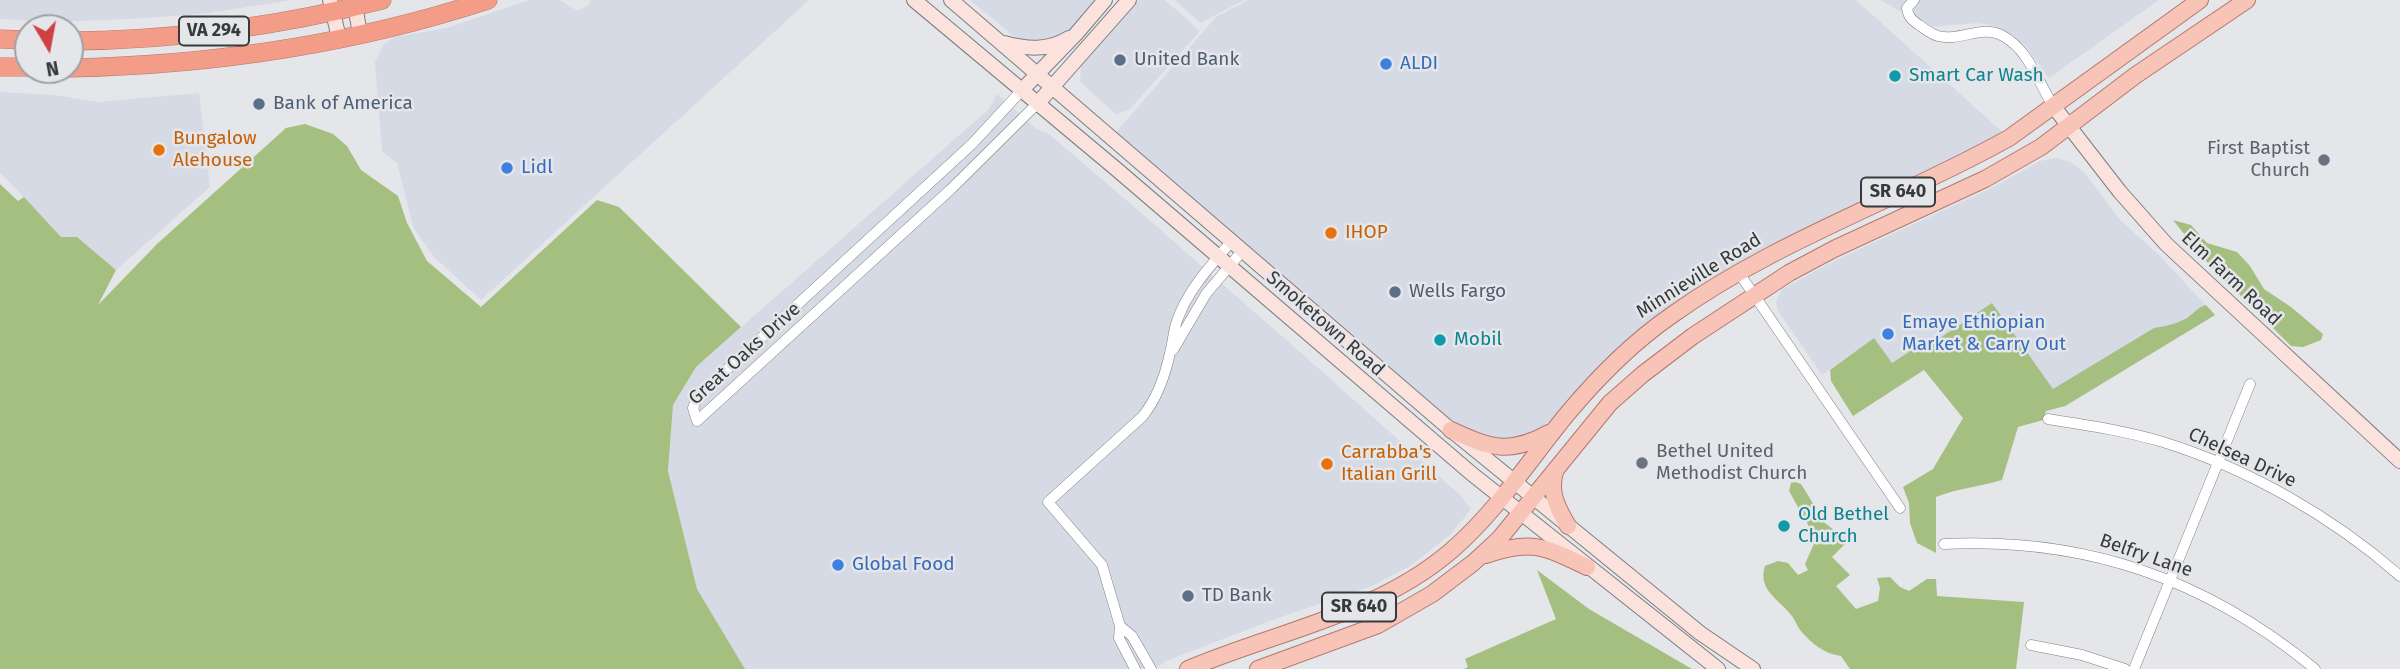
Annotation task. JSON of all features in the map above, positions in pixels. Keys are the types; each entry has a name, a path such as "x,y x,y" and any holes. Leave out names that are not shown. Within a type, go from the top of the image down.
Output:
{"highway":[{"name":"VA 294","path":"84,41 174,36 229,29 331,6 382,0"},
{"name":"VA 294","path":"84,68 205,60 339,38 438,16 488,0"}],"main road":[{"name":"Smoketown Road","path":"914,0 1502,498 1718,669"},
{"name":"Smoketown Road","path":"951,0 1451,430 1700,633 1753,669"},
{"path":"1022,90 1105,0"},
{"path":"1038,103 1129,0"},
{"name":"Minnieville Road","path":"1188,669 1362,606 1392,591 1452,550 1515,483 1602,376 1643,337 1681,308 1823,227 1977,156 2009,138 2200,0"},
{"path":"355,3 360,34"},
{"name":"SR 640","path":"1258,669 1378,625 1432,594 1480,557 1610,403 1692,336 1755,294 1833,249 1985,179 2041,148 2136,75 2237,3"},
{"path":"331,6 339,38"},
{"path":"1000,42 1027,48 1043,47 1060,43 1076,34"},
{"name":"Elm Farm Road","path":"2054,107 2120,192 2166,244 2400,461"},
{"path":"1451,430 1487,445 1509,448 1533,442 1555,431"},
{"path":"1556,468 1553,496 1568,526"},
{"path":"1480,557 1508,547 1534,545 1587,567"}],"street":[{"path":"1914,0 1907,8 1910,18 1938,36 1991,33 2001,35 2013,43 2028,59 2054,107"},
{"name":"Great Oaks Drive","path":"1022,90 972,144 698,396 693,408 697,421 950,190 1038,103"},
{"path":"1135,669 1119,638 1120,626 1102,565 1048,502 1142,417 1157,395 1180,313 1193,290 1237,246"},
{"path":"1739,273 1900,508"},
{"path":"2134,669 2250,384"},
{"name":"Chelsea Drive","path":"2048,419 2161,442 2219,463 2263,484 2328,522 2369,550 2400,576"},
{"name":"Belfry Lane","path":"1944,544 2005,543 2050,547 2118,562 2204,594 2242,617 2315,669"},
{"path":"1120,626 1132,636 1151,669"},
{"path":"2031,645 2082,655 2125,669"}],"shaded area":[{"path":"0,0 292,0 208,13 148,18 84,21 84,14 14,14 14,20 0,19"},
{"path":"529,0 560,0 578,11 590,4 590,0 809,0 481,300 434,257 413,227 397,163 382,151 375,62 383,45 394,37 447,28"},
{"path":"970,0 1099,0 1067,35 1047,44 1017,39"},
{"path":"1139,0 1165,0 1200,31 1130,109 1116,114 1080,82 1081,66"},
{"path":"1175,0 1244,0 1200,23"},
{"path":"1249,0 1856,0 2009,138 1690,303 1533,442 1474,440 1112,137 1216,17"},
{"path":"1880,0 2159,0 2049,78 2026,46 1995,26 1978,23 1930,27"},
{"path":"0,92 54,95 98,102 199,93 210,187 116,270 77,237 61,237 0,172"},
{"path":"997,94 1037,129 1049,134 1139,211 1460,495 1471,509 1450,535 1410,566 1372,586 1275,619 1166,661 1154,669 745,669 697,589 668,471 673,405 696,367 988,110"},
{"path":"2056,158 2071,162 2084,172 2119,219 2158,254 2215,315 2065,407 1992,304 1928,347 1924,342 1892,364 1874,339 1822,375 1778,311 1776,301 1782,289 1840,258 1992,188 2040,161"}],"green space":[{"path":"305,124 333,134 347,146 361,170 398,196 407,223 427,261 481,307 597,200 619,207 741,327 696,367 673,405 668,471 697,589 745,669 0,669 0,184 18,201 24,197 61,237 77,237 116,270 98,305 157,244 286,128"},
{"path":"2173,220 2191,225 2207,243 2237,252 2250,266 2264,289 2323,334 2321,340 2303,347 2291,346 2203,258"},
{"path":"1992,303 2053,389 2154,328 2179,322 2206,305 2215,315 2065,406 2046,411 2043,420 2018,427 2002,480 1936,497 1936,553 1917,543 1903,487 1933,469 1963,418 1924,370 1853,416 1831,381 1830,370 1874,338 1892,363 1924,342 1928,346"},
{"path":"1791,483 1801,484 1825,523 1848,541 1832,557 1850,575 1836,586 1856,609 1878,601 1880,588 1877,578 1890,577 1900,587 1909,591 1927,579 1936,579 1937,596 2024,602 2016,669 1850,669 1841,656 1829,653 1813,643 1771,594 1763,574 1765,566 1778,561 1788,563 1798,575 1808,570 1805,564 1816,539 1789,491"},
{"path":"1537,570 1589,609 1692,669 1464,669 1468,667 1465,659 1556,619"}],"place":[{"name":"United Bank","path":"1120,60"},
{"name":"ALDI","path":"1386,64"},
{"name":"Smart Car Wash","path":"1895,76"},
{"name":"Bank of America","path":"259,104"},
{"name":"Bungalow Alehouse","path":"159,150"},
{"name":"First Baptist Church","path":"2324,160"},
{"name":"Lidl","path":"507,168"},
{"name":"IHOP","path":"1331,233"},
{"name":"Wells Fargo","path":"1395,292"},
{"name":"Emaye Ethiopian Market & Carry Out","path":"1888,334"},
{"name":"Mobil","path":"1440,340"},
{"name":"Bethel United Methodist Church","path":"1642,463"},
{"name":"Carrabba's Italian Grill","path":"1327,464"},
{"name":"Old Bethel Church","path":"1784,526"},
{"name":"Global Food","path":"838,565"},
{"name":"TD Bank","path":"1188,596"}]}
